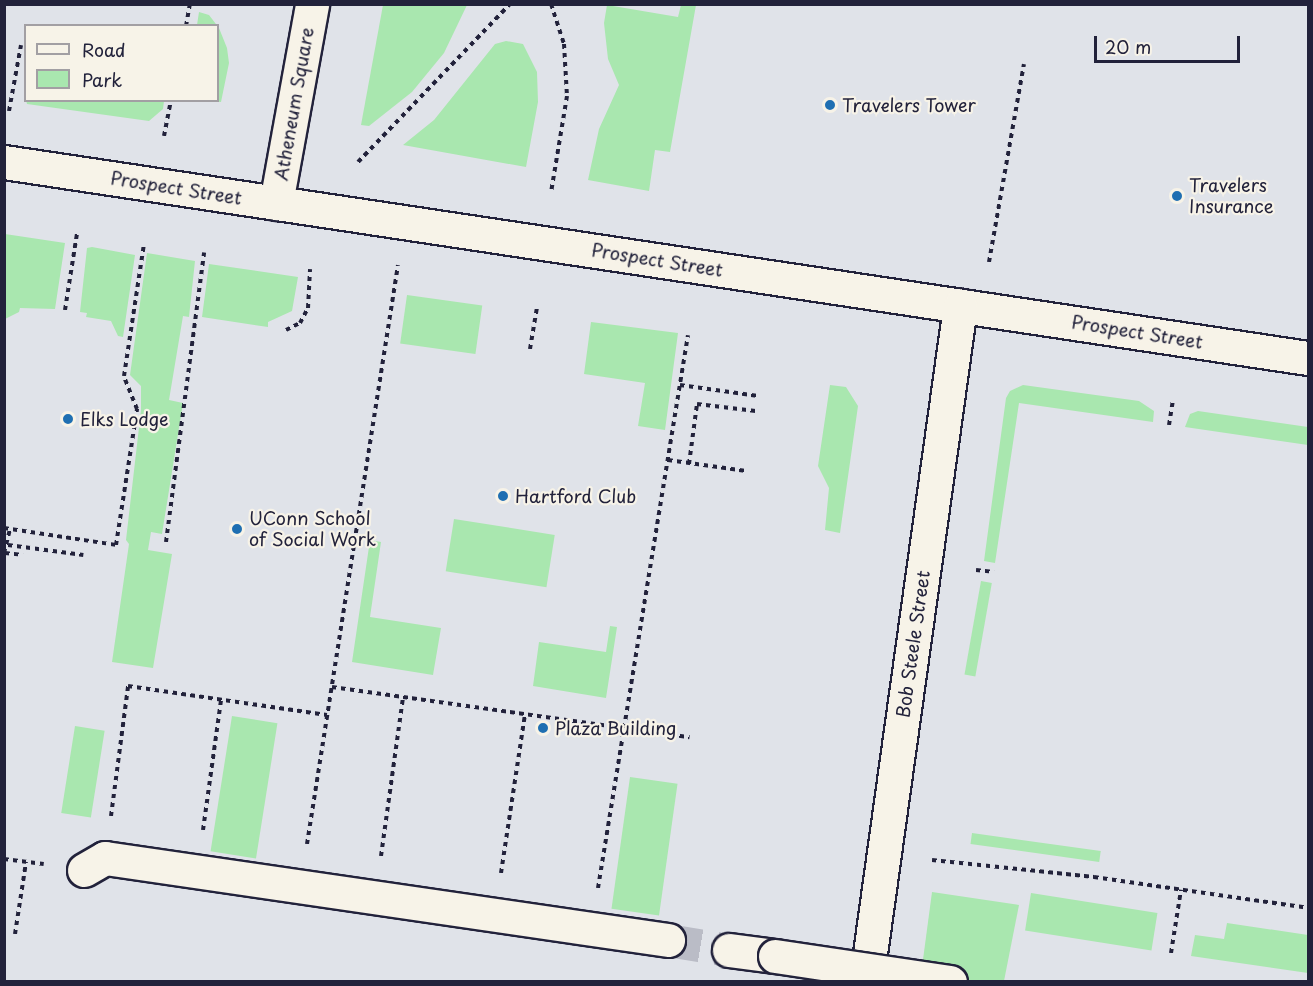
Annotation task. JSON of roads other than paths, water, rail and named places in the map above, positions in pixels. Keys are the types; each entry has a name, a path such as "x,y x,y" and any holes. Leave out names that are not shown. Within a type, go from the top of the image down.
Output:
{"street":[{"name":"Atheneum Square","path":"276,203 312,4"},
{"name":"Prospect Street","path":"4,162 1308,358"},
{"name":"Bob Steele Street","path":"866,981 960,306"},
{"path":"94,864 197,872 668,940"},
{"path":"729,950 950,981"}],"tunnel":[{"path":"668,940 729,950"}],"place":[{"name":"Travelers Tower","path":"830,105"},
{"name":"Travelers Insurance","path":"1177,196"},
{"name":"Elks Lodge","path":"68,419"},
{"name":"Hartford Club","path":"503,496"},
{"name":"UConn School of Social Work","path":"237,529"},
{"name":"Plaza Building","path":"543,728"}]}
